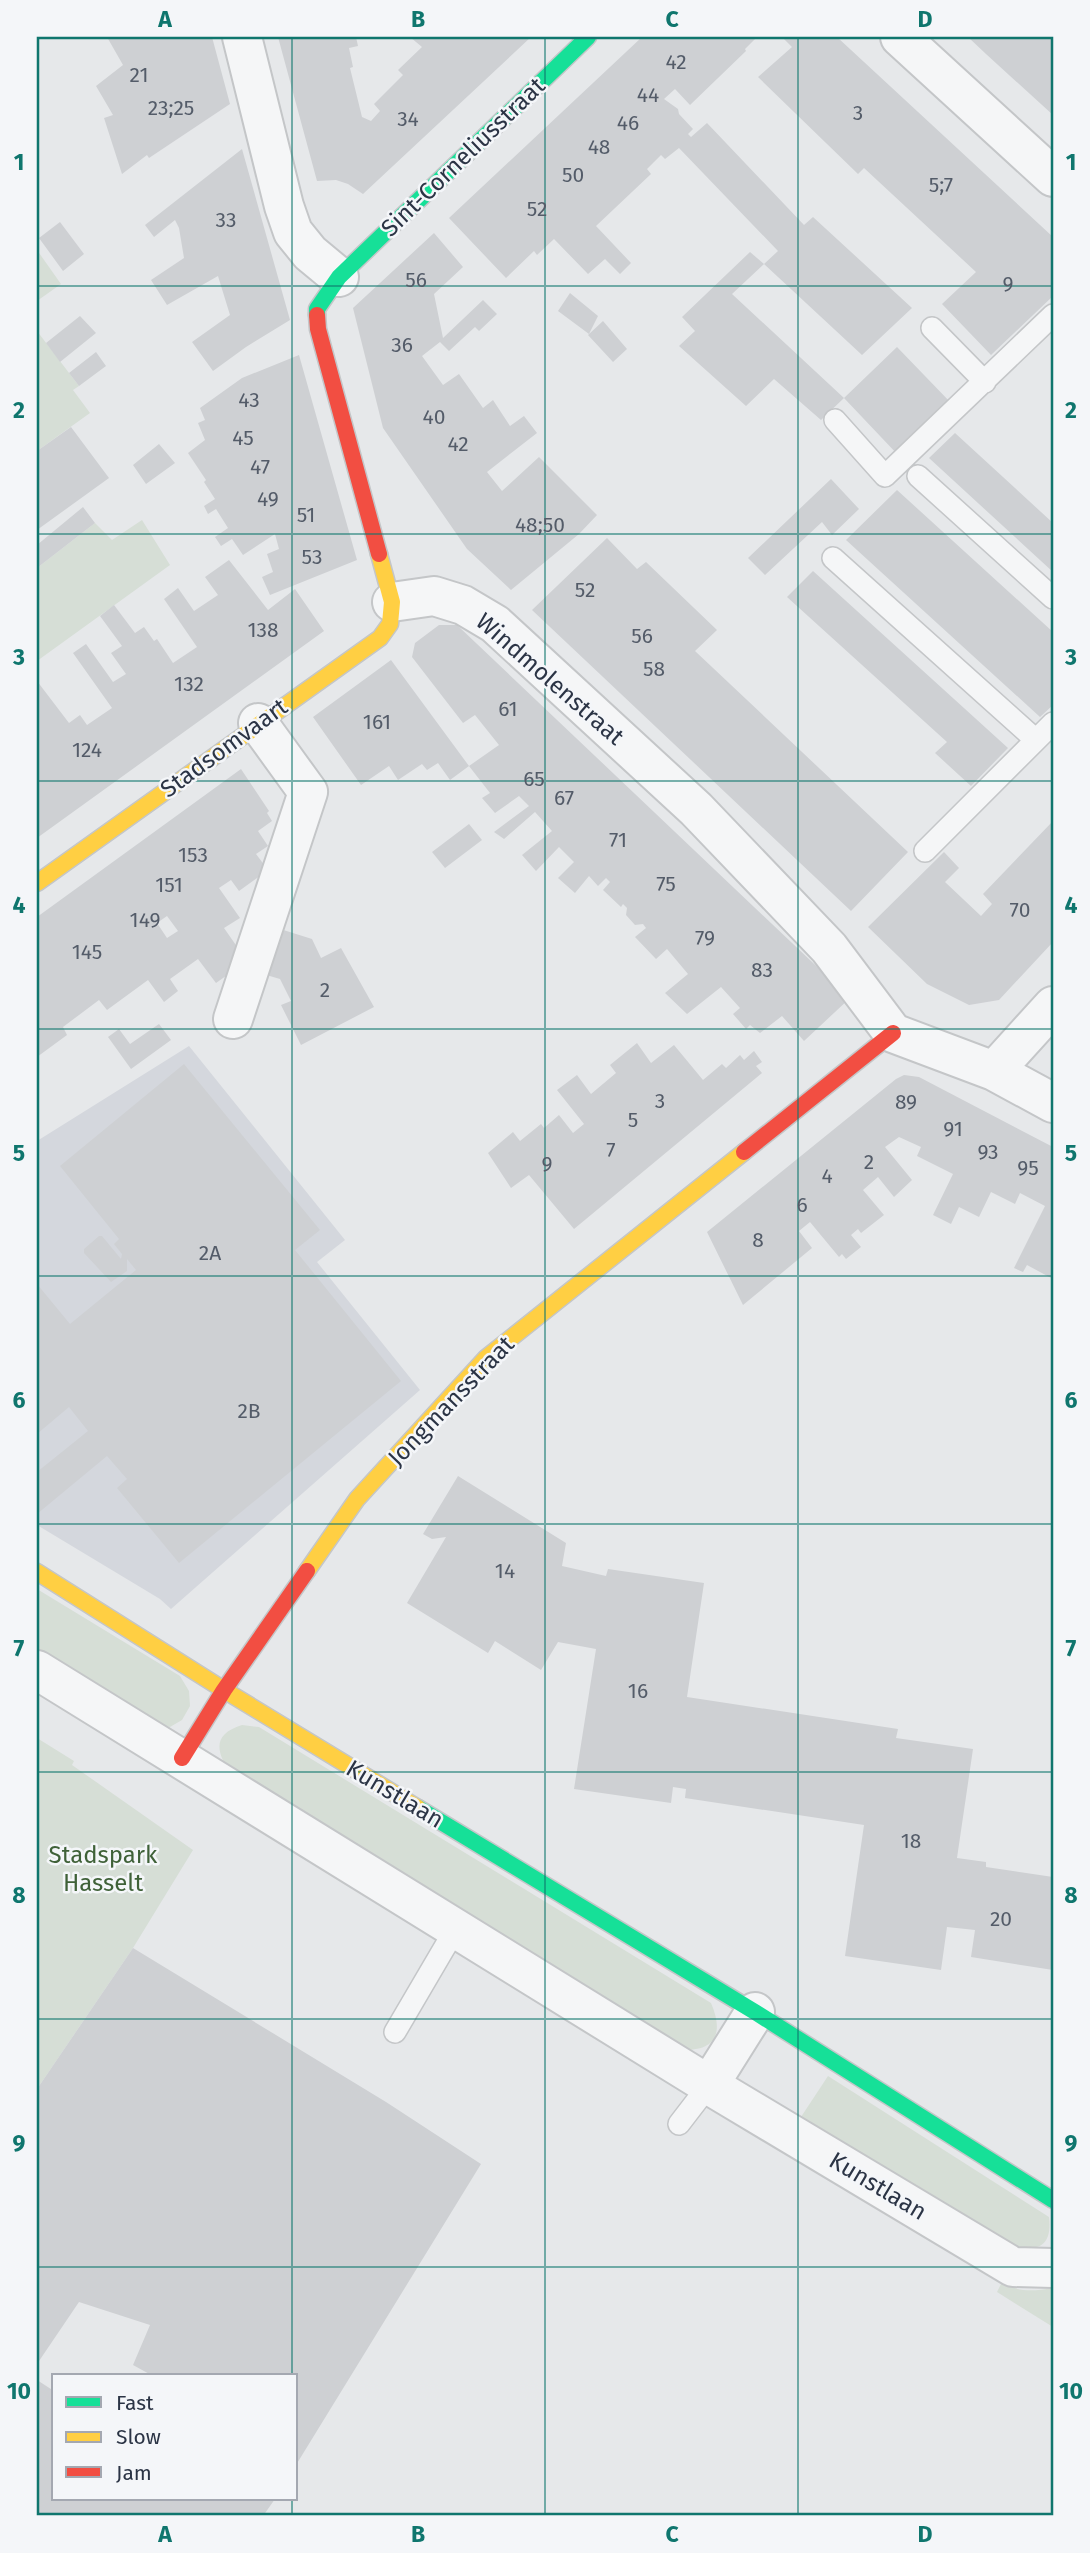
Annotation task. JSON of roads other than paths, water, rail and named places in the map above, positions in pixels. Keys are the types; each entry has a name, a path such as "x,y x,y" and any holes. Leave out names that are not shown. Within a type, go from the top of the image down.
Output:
{"street":[{"path":"242,37 284,206 293,232 310,253 339,276 317,309 318,329 392,602"},
{"name":"Sint-Corneliusstraat","path":"339,276 587,37"},
{"path":"900,37 1053,177"},
{"name":"Windmolenstraat","path":"392,602 434,596 463,605 495,624 696,809 828,948 892,1033"},
{"name":"Stadsomvaart","path":"37,883 380,638 390,624 392,602"},
{"path":"233,1019 308,792 258,723"},
{"path":"994,1071 1053,1006"},
{"path":"892,1033 994,1071 1053,1103"},
{"name":"Jongmansstraat","path":"182,1758 224,1690 357,1499 486,1358 892,1033"},
{"name":"Kunstlaan","path":"37,1572 224,1690 755,2012 1053,2200"},
{"name":"Kunstlaan","path":"37,1670 709,2085 1013,2267 1053,2268"},
{"path":"709,2085 755,2012"}],"lane":[{"path":"835,420 885,476 1053,315"},
{"path":"932,328 985,382"},
{"path":"918,476 1053,598"},
{"path":"833,558 1036,740"},
{"path":"925,852 1053,723"},
{"path":"395,2032 456,1928"},
{"path":"679,2124 709,2085"}],"park label":[{"name":"Stadspark Hasselt","path":"103,1869"}]}
